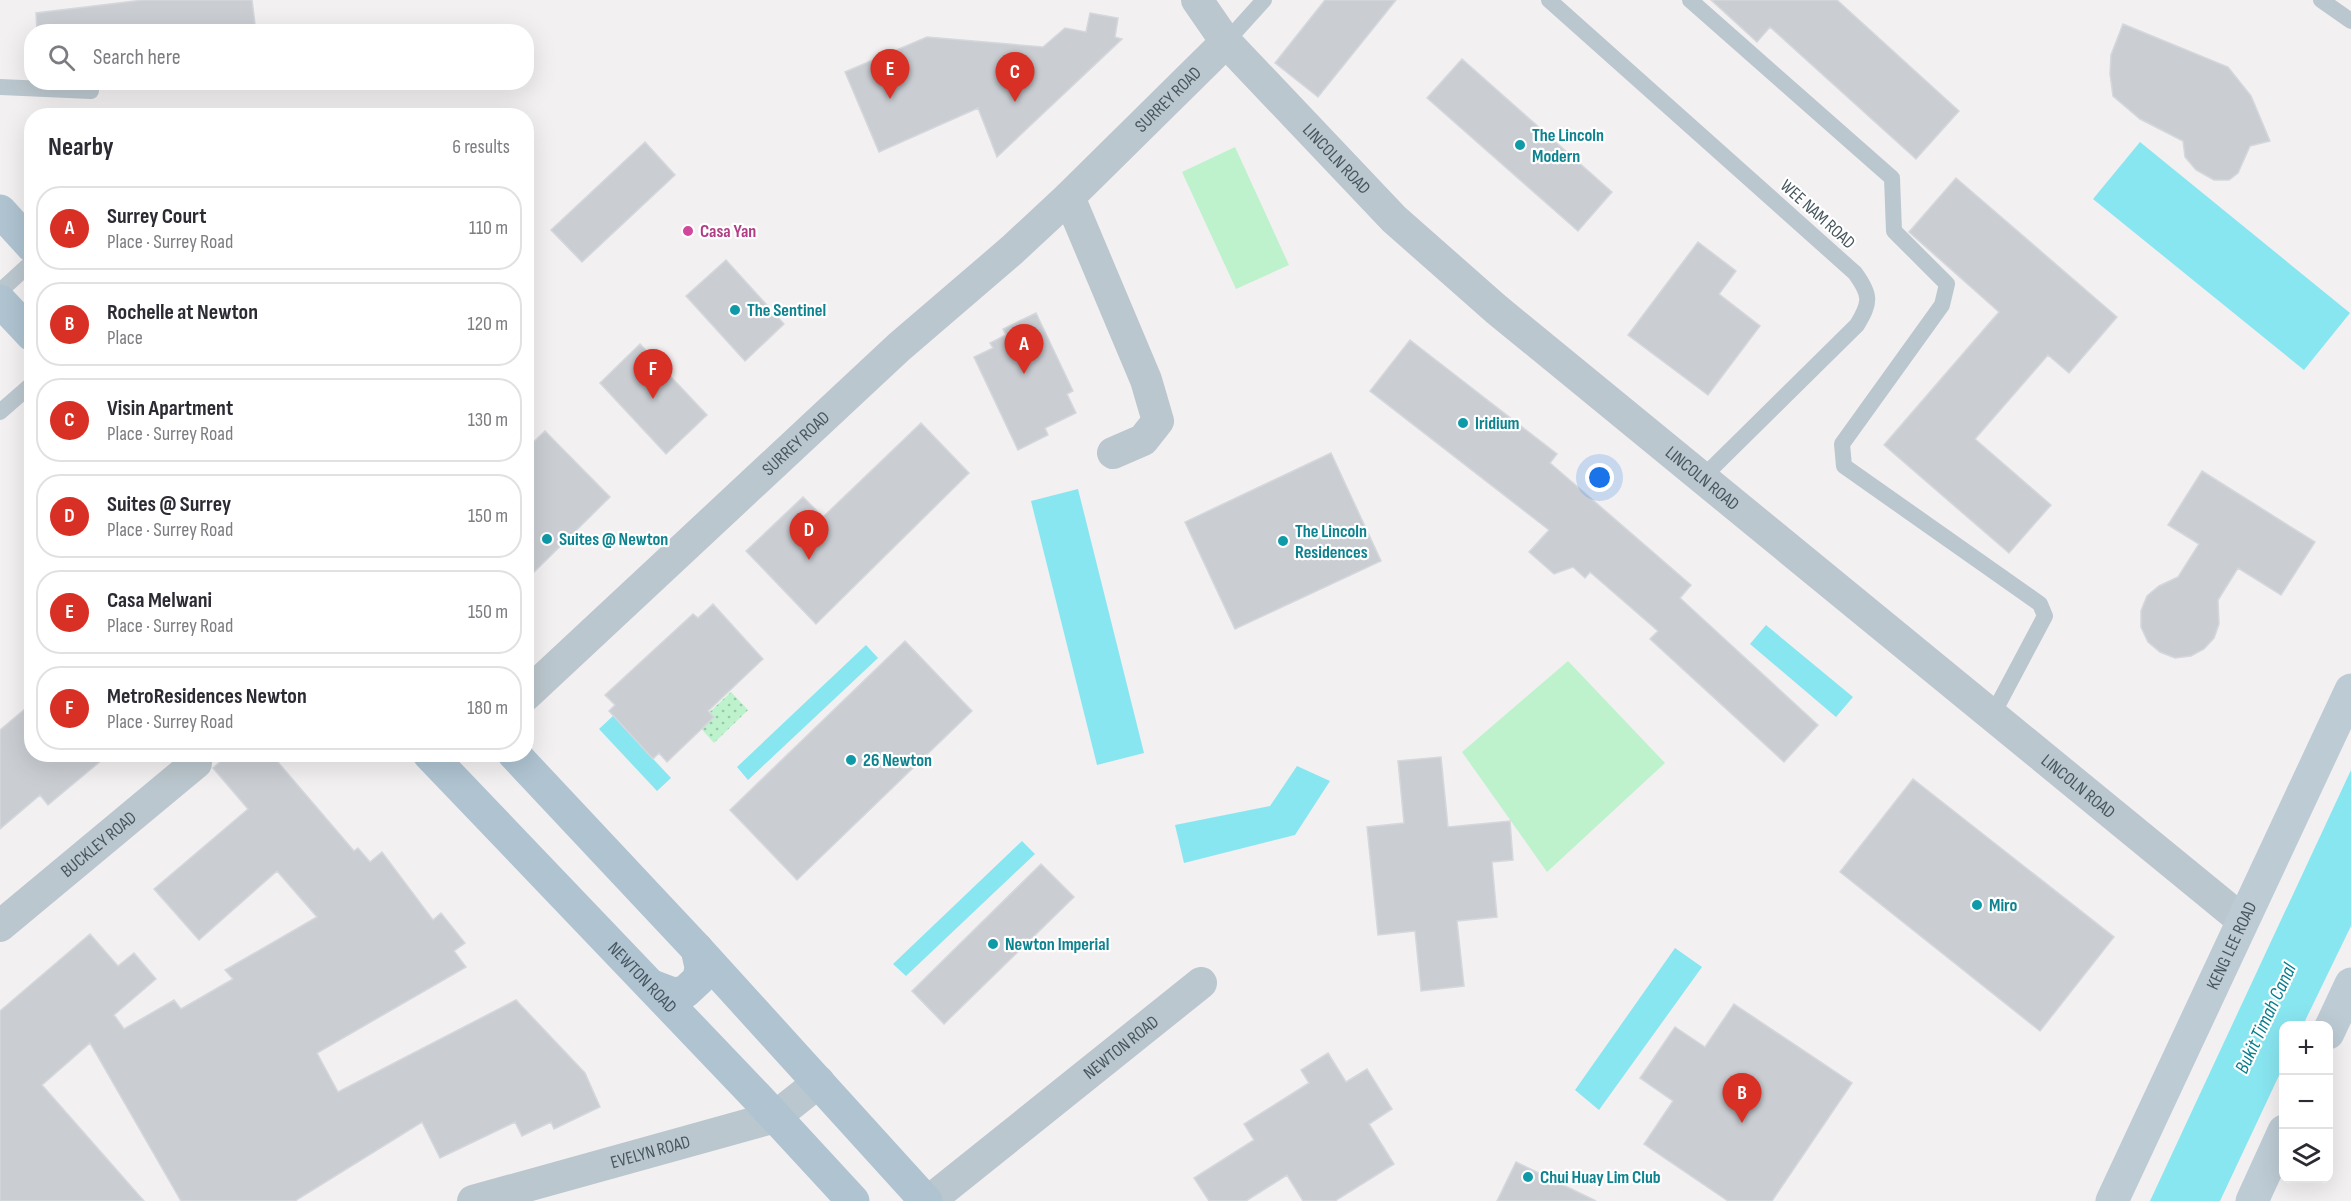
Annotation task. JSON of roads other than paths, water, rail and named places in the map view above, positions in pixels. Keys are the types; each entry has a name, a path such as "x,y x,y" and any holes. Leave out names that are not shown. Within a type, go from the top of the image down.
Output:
{"main road":[{"path":"0,211 24,237"},
{"path":"0,301 24,326"},
{"name":"NEWTON ROAD","path":"437,762 652,986 853,1201"},
{"name":"NEWTON ROAD","path":"522,762 697,949 927,1201"},
{"path":"652,986 672,994 685,992 699,979 701,967 697,949"}],"street":[{"name":"LINCOLN ROAD","path":"1197,0 1226,42 1394,219 1496,309 2242,920"},
{"name":"SURREY ROAD","path":"534,688 899,347 1012,250 1069,197 1226,42"},
{"path":"1069,197 1146,380 1158,421 1143,440 1113,453"},
{"name":"KENG LEE ROAD","path":"2112,1201 2351,690"},
{"name":"BUCKLEY ROAD","path":"0,926 196,763"},
{"name":"NEWTON ROAD","path":"927,1201 1201,983"},
{"path":"2333,1022 2351,984"},
{"name":"EVELYN ROAD","path":"473,1201 775,1117 819,1082"},
{"path":"2252,1201 2279,1140"}],"lane":[{"name":"SURREY ROAD","path":"1226,42 1264,0"},
{"name":"WEE NAM ROAD","path":"1549,0 1855,273 1864,285 1869,298 1866,310 1857,325 1702,478"},
{"path":"1690,0 1892,178 1894,231 1947,284 1942,305 1842,444 1844,466 2044,609 2045,616 1993,714"},
{"path":"2320,0 2351,21"},
{"path":"0,87 24,88"},
{"path":"68,90 91,91"},
{"path":"0,291 24,269"},
{"path":"0,412 24,391"}],"water":[{"path":"2140,142 2350,313 2304,370 2093,199"},
{"path":"1078,489 1144,753 1097,765 1031,501"},
{"path":"1766,625 1853,697 1836,717 1750,644"},
{"path":"866,645 878,658 748,780 737,767"},
{"path":"613,716 671,778 657,791 599,729"},
{"path":"1297,766 1330,781 1295,835 1184,863 1175,825 1270,806"},
{"name":"Bukit Timah Canal","path":"2351,770 2351,926 2305,1021 2279,1021 2279,1076 2220,1201 2150,1201"},
{"path":"1022,841 1035,854 906,976 893,964"},
{"path":"1675,948 1702,967 1599,1110 1575,1090"}],"place":[{"name":"Casa Melwani","path":"890,99"},
{"name":"Visin Apartment","path":"1015,102"},
{"name":"The Lincoln Modern","path":"1520,145"},
{"name":"Casa Yan","path":"688,231"},
{"name":"The Sentinel","path":"735,310"},
{"name":"Surrey Court","path":"1024,374"},
{"name":"MetroResidences Newton","path":"653,399"},
{"name":"Iridium","path":"1463,423"},
{"name":"Suites @ Newton","path":"547,539"},
{"name":"The Lincoln Residences","path":"1283,541"},
{"name":"Suites @ Surrey","path":"809,560"},
{"name":"26 Newton","path":"851,760"},
{"name":"Miro","path":"1977,905"},
{"name":"Newton Imperial","path":"993,944"},
{"name":"Rochelle at Newton","path":"1742,1123"},
{"name":"Chui Huay Lim Club","path":"1528,1177"}]}
